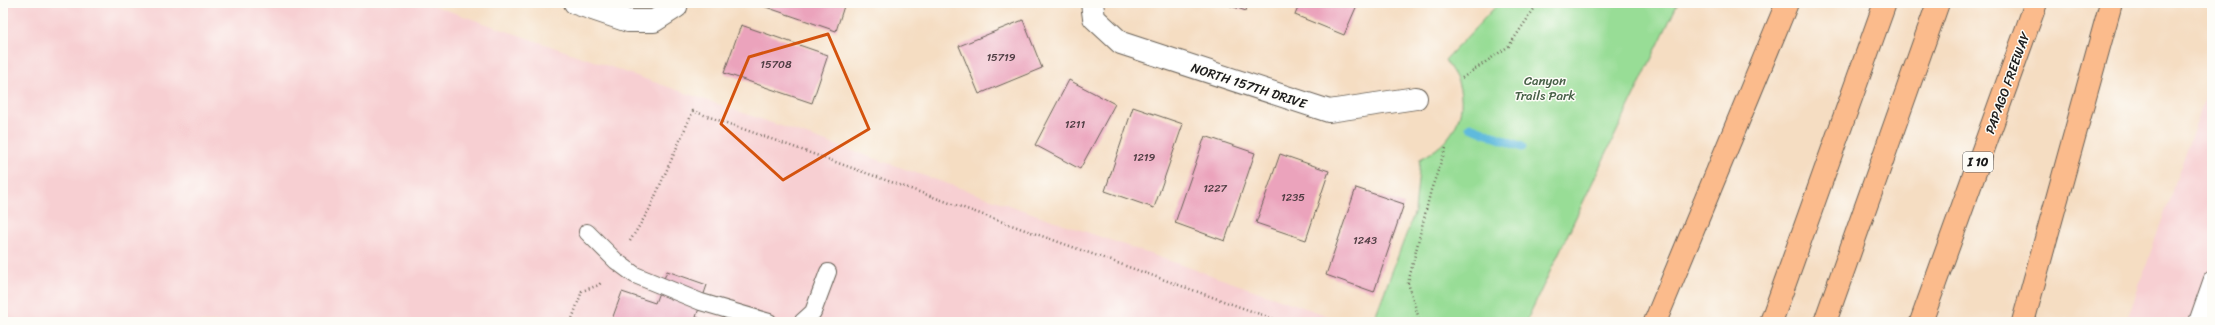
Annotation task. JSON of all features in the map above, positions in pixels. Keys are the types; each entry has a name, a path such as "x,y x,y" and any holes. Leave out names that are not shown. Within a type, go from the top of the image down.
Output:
{"highway":[{"path":"1655,322 1786,3"},
{"path":"1771,322 1886,3"},
{"path":"1825,322 1938,3"},
{"name":"PAPAGO FREEWAY","path":"1921,322 2036,3"},
{"path":"2023,322 2111,3"}],"street":[{"path":"575,3 628,21 654,21 676,7 677,3"},
{"name":"NORTH 157TH DRIVE","path":"1093,10 1121,43 1328,111 1416,98"}],"lane":[{"path":"587,232 616,261 635,275 701,302 768,322"},
{"path":"802,322 814,312 828,272"},
{"path":"2198,322 2212,279"}],"path":[{"path":"1462,78 1509,46 1538,3"},
{"path":"572,322 582,291 599,285 637,233 649,210 684,128 693,111 1282,322"},
{"path":"1420,322 1408,283 1431,190 1446,148"}],"highlighted area":[{"path":"828,34 869,129 783,180 721,124 749,57"}],"shaded area":[{"path":"3,3 426,3 1346,322 3,322"},
{"path":"2212,78 2212,322 2126,322"}],"green space":[{"name":"Canyon Trails Park","path":"1499,3 1678,3 1526,322 1373,322 1415,211 1420,159 1431,153 1449,137 1455,128 1459,117 1461,94 1454,73 1445,60"}],"building":[{"path":"754,3 845,3 836,31"},
{"path":"1222,3 1248,3 1246,11"},
{"path":"1300,3 1358,3 1344,35 1295,15"},
{"path":"1023,20 1042,68 979,94 959,46"},
{"path":"741,25 828,55 812,103 724,73"},
{"path":"1069,80 1115,104 1080,169 1035,145"},
{"path":"1133,107 1183,124 1154,208 1105,191"},
{"path":"1205,136 1255,153 1225,241 1175,223"},
{"path":"1280,154 1329,171 1306,240 1256,223"},
{"path":"1356,188 1404,204 1374,292 1326,275"},
{"path":"667,271 707,285 696,317 709,322 611,322 622,292 655,303"}],"waterway":[{"path":"1470,127 1522,147"}]}
